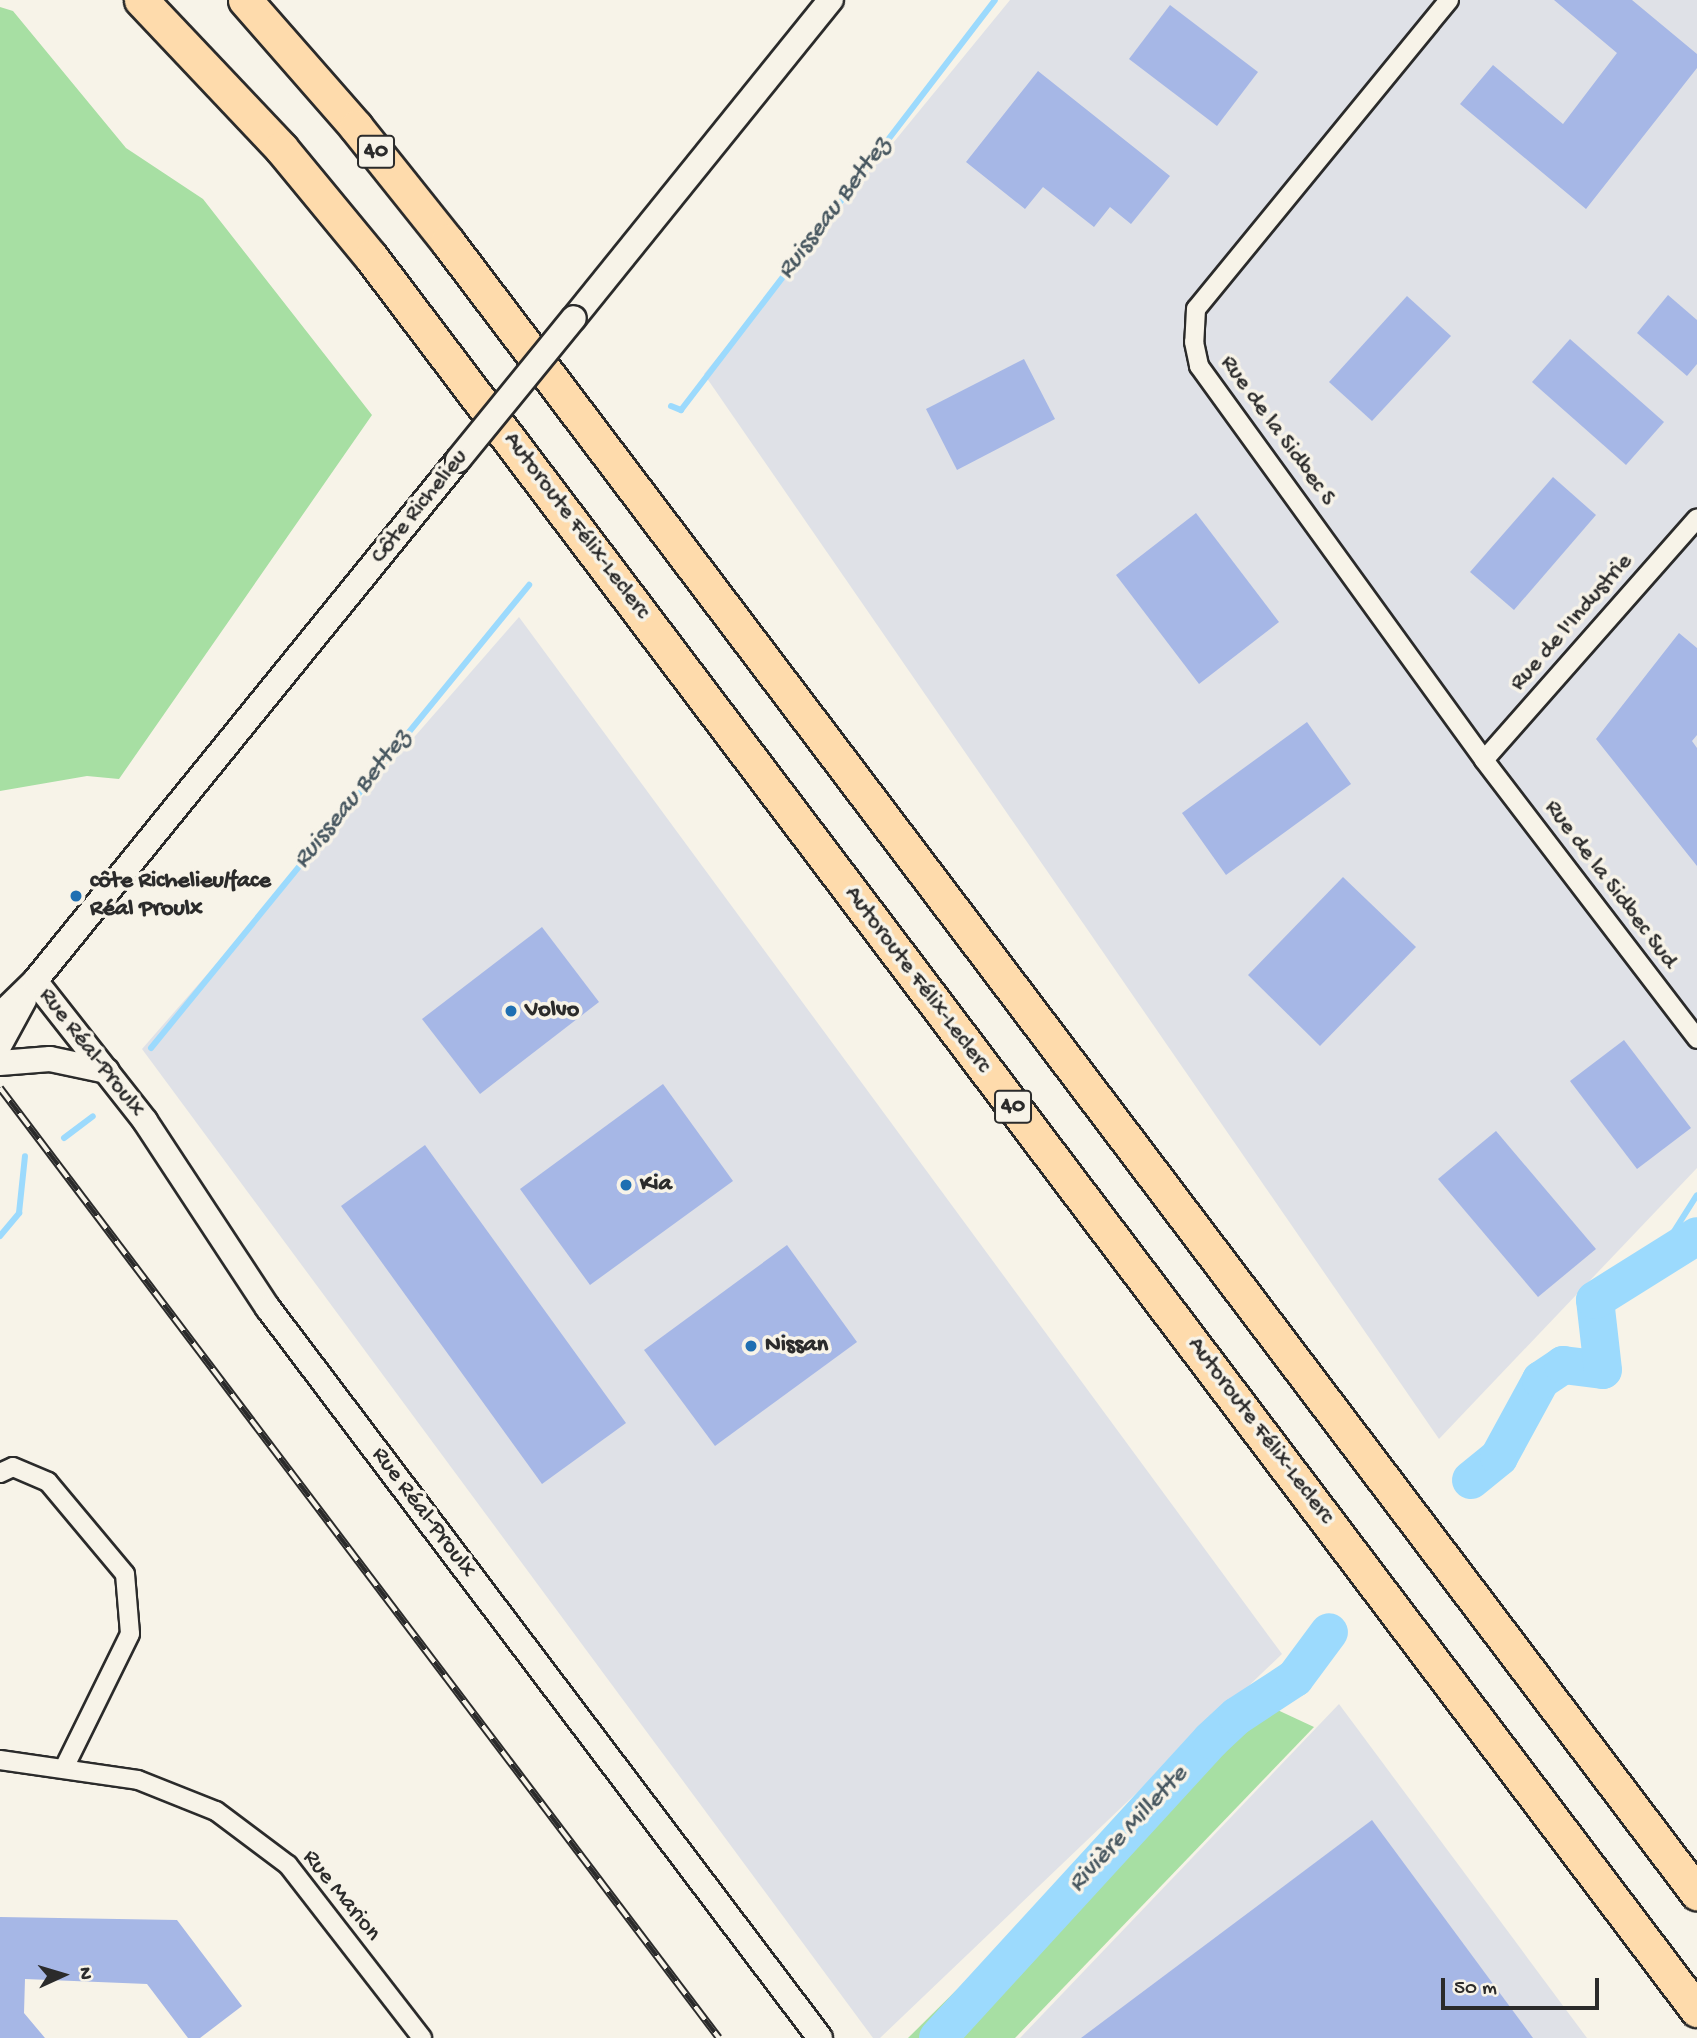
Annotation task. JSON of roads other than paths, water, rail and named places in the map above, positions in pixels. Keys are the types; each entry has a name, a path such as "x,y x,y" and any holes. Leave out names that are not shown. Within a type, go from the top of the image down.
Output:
{"highway":[{"name":"Autoroute Félix-Leclerc","path":"141,0 281,148 379,267 1697,2010"},
{"name":"40","path":"245,0 356,127 447,242 1697,1893"}],"street":[{"name":"Côte Richelieu","path":"0,1015 35,982 831,0"},
{"name":"Rue de la Sidbec S","path":"1449,0 1196,309 1194,342 1199,366 1484,760"},
{"name":"Rue de l'Industrie","path":"1484,760 1697,518"},
{"name":"Rue de la Sidbec Sud","path":"1484,760 1697,1039"},
{"name":"Côte Richelieu","path":"0,1045 35,982"},
{"name":"Rue Réal-Proulx","path":"35,982 107,1070 268,1308 820,2038"},
{"path":"0,1063 50,1059 107,1070"},
{"path":"0,1473 13,1467 48,1482 125,1574 130,1634 65,1766"},
{"name":"Rue Marion","path":"0,1760 65,1766 138,1780 216,1811 288,1865 422,2038"}],"waterway":[{"name":"Ruisseau Bettez","path":"671,406 681,410 995,0"},
{"name":"Ruisseau Bettez","path":"151,1048 529,585"},
{"name":"Ruisseau Bettez","path":"64,1138 93,1116"},
{"name":"Ruisseau Bettez","path":"0,1236 19,1213 25,1156"},
{"path":"1654,1263 1697,1195"},
{"name":"Rivière Millette","path":"1471,1480 1499,1457 1541,1380 1563,1365 1603,1370 1595,1300 1697,1236"},
{"name":"Rivière Millette","path":"938,2038 1211,1740 1237,1716 1295,1678 1329,1632"}],"railway":[{"path":"0,1088 719,2038"}],"place":[{"name":"côte Richelieu/face Réal Proulx","path":"76,896"},
{"name":"Volvo","path":"511,1011"},
{"name":"Kia","path":"626,1185"},
{"name":"Nissan","path":"751,1346"}]}
